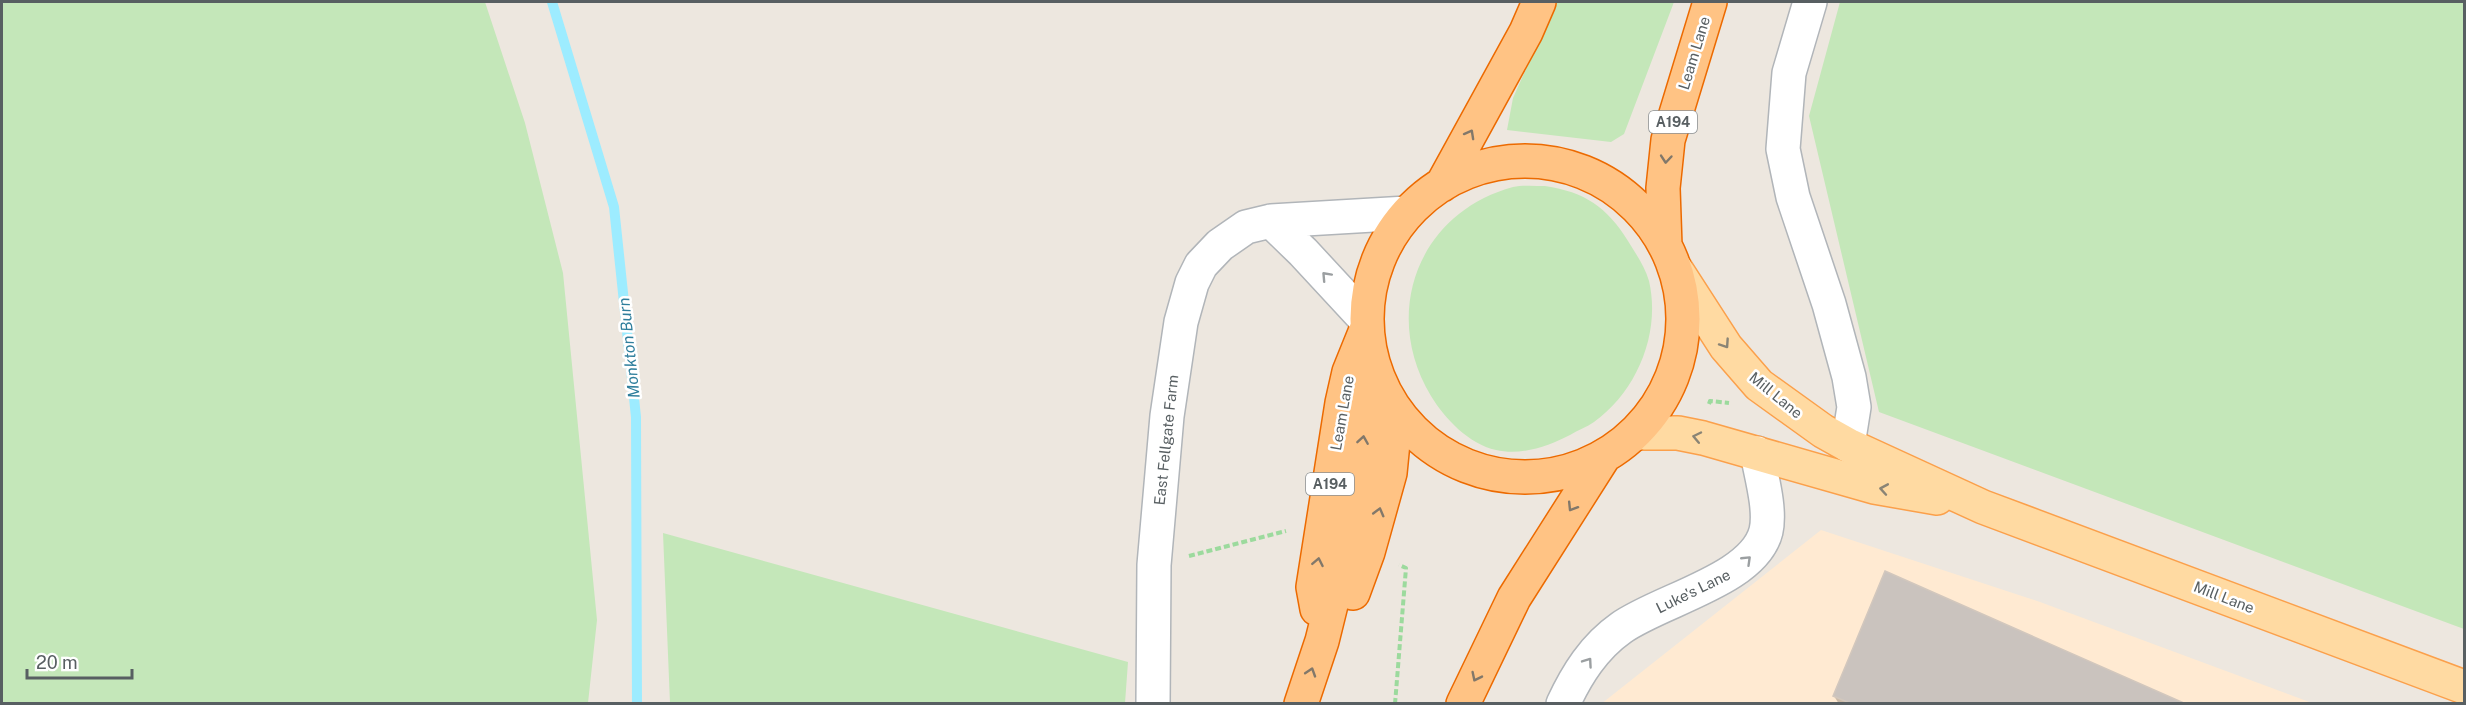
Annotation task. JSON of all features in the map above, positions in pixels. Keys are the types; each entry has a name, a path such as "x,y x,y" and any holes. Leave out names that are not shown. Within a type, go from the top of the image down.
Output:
{"highway":[{"name":"Leam Lane","path":"1442,185 1526,32 1539,2"},
{"name":"Leam Lane","path":"1670,257 1649,220 1610,184 1563,164 1532,159 1500,161 1470,170 1442,185 1407,213 1390,237 1376,263 1368,291 1366,325 1374,370 1396,412 1422,440 1454,461 1491,475 1529,478 1568,473 1603,458 1637,433 1659,405 1674,373 1683,338 1683,302 1670,257 1663,188 1668,140 1710,2"},
{"name":"Leam Lane","path":"1322,641 1313,586 1348,372 1366,325"},
{"name":"Leam Lane","path":"1301,704 1322,641 1346,544 1374,370"},
{"name":"Leam Lane","path":"1322,641 1356,588 1368,552 1390,474 1396,412"},
{"name":"Leam Lane","path":"1463,704 1514,598 1603,458"}],"main road":[{"name":"Mill Lane","path":"1670,257 1736,361 1759,385 1823,431 1848,445 1983,507 2464,687"},
{"name":"Mill Lane","path":"1637,433 1678,433 1874,487 1983,507"}],"street":[{"path":"1810,2 1789,73 1783,149 1793,197 1829,304 1849,377 1854,407 1848,445"},
{"name":"East Fellgate Farm","path":"1153,704 1154,565 1167,416 1181,322 1192,283 1201,265 1220,245 1246,227 1271,221 1407,213"},
{"path":"1271,221 1303,252 1366,325"},
{"name":"Luke's Lane","path":"1563,704 1574,682 1597,648 1622,627 1739,568 1757,551 1767,530 1766,501 1757,453"}],"shaded area":[{"path":"1821,530 2040,602 2312,703 1601,704"}],"green space":[{"path":"2,2 485,2 525,123 563,273 597,620 588,703 2,703"},
{"path":"1556,2 1674,2 1624,134 1611,142 1507,130 1513,98"},
{"path":"1840,2 2464,2 2464,629 1879,412 1809,116"},
{"path":"1545,186 1572,192 1594,203 1620,229 1643,266 1649,281 1652,321 1642,359 1622,394 1609,409 1594,422 1562,439 1534,449 1505,452 1486,447 1467,436 1443,413 1431,396 1416,364 1409,332 1410,300 1418,270 1432,243 1453,219 1480,200 1513,187"},
{"path":"663,533 1128,662 1125,703 670,703"}],"building":[{"path":"1885,571 2186,704 1852,704 1833,696"}],"waterway":[{"name":"Monkton Burn","path":"552,2 614,207 636,417 637,704"}]}
